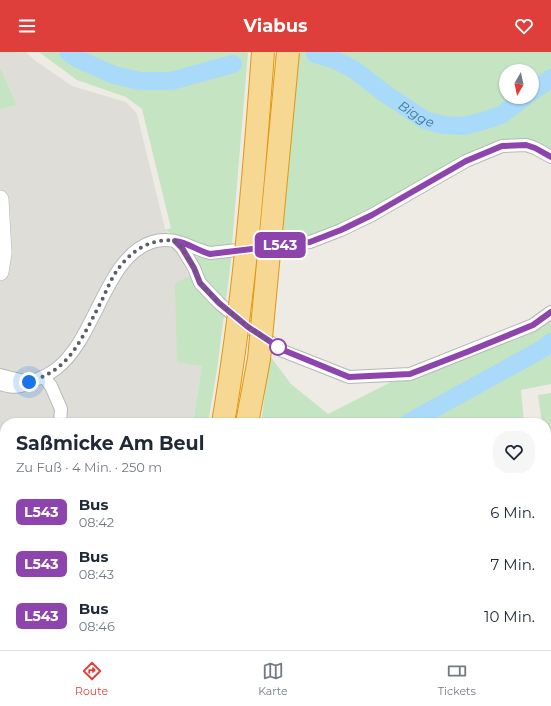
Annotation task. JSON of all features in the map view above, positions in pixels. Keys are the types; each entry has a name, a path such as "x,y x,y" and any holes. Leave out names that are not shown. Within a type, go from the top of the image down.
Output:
{"highway":[{"path":"224,418 233,362 247,240 263,52"},
{"path":"248,418 259,359 288,52"}],"main road":[{"path":"0,199 3,253 0,272"}],"street":[{"path":"0,382 10,387 22,386 44,377 57,368 68,357 88,328 116,272 130,255 151,242 172,240 180,241 202,252 210,254 310,242 341,230 372,215 466,161 490,150 502,146 526,145 551,157"},
{"path":"172,240 182,248 194,268 200,283 219,303 248,327 283,350 349,377 410,374 533,325 551,312"},
{"path":"44,377 61,409 60,418"}],"shaded area":[{"path":"0,52 26,52 33,59 72,86 126,102 137,114 165,229 190,277 175,283 202,366 194,418 0,418 0,109 17,105 0,67"}],"green space":[{"path":"39,52 248,52 232,244 200,248 165,230 171,228 142,109 126,97 77,80"},
{"path":"297,52 551,52 551,151 527,141 515,139 502,140 370,211 310,236 281,239"},
{"path":"0,67 17,105 0,109"},
{"path":"232,253 217,369 209,418 194,418 202,366 177,362 175,283 197,273 196,257"},
{"path":"551,319 551,384 521,390 524,418 262,418 270,356 291,384 328,414 395,380 413,379 537,329"},
{"path":"551,393 551,418 541,418 538,395"}],"waterway":[{"name":"Bigge","path":"68,52 78,59 114,75 140,81 171,81 233,64"},
{"name":"Bigge","path":"315,54 335,60 353,69 387,95 425,120 443,125 464,126 483,121 501,115 516,104"},
{"name":"Bigge","path":"539,87 551,78"},
{"name":"Bigge","path":"417,418 544,348 551,342"}],"bus line":[{"name":"L543","path":"551,157 526,145 502,146 490,150 466,161 372,215 341,230 310,242 210,254 202,252 180,241 175,241 182,248 194,268 200,283 219,303 248,327 283,350 349,377 410,374 533,325 551,312"}],"route":[{"path":"29,382 44,377 57,368 68,357 88,328 116,272 130,255 141,247 151,242 160,240 175,241 182,248 194,268 200,283 219,303 248,327 283,350 278,347"}]}
